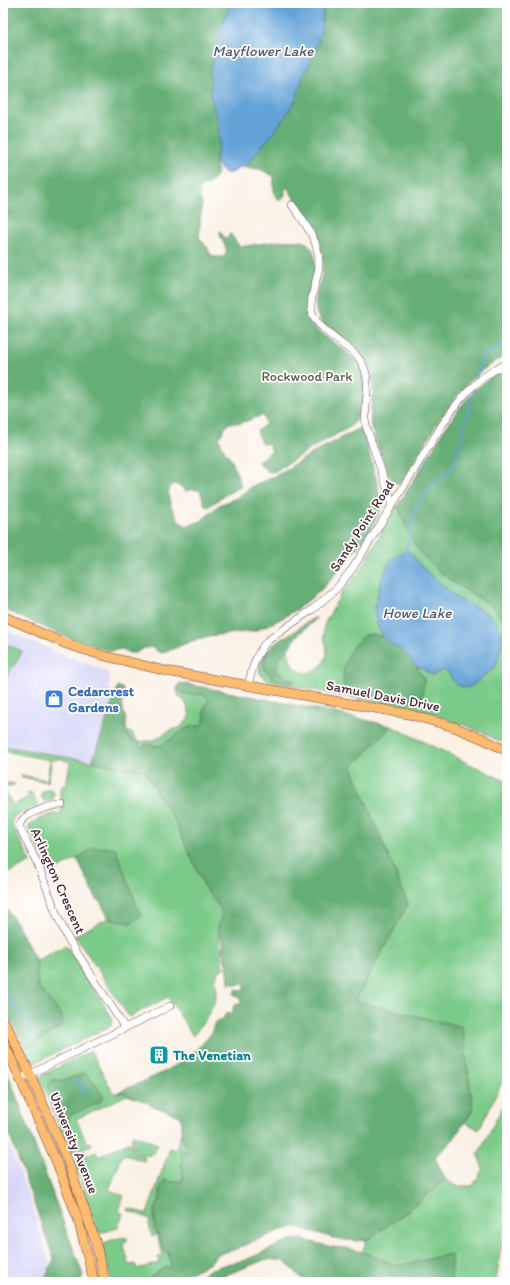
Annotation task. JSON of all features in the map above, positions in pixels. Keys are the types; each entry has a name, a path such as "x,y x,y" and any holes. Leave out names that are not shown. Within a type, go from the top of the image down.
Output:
{"main road":[{"path":"3,616 66,644 101,655 166,671 248,686"},
{"name":"Samuel Davis Drive","path":"248,686 369,706 423,717 454,726 507,752"},
{"name":"University Avenue","path":"3,1020 30,1074 67,1159 95,1240 105,1282"},
{"name":"University Avenue","path":"3,1040 70,1197 78,1219 94,1282"}],"street":[{"path":"292,205 310,230 318,257 318,268 311,306 313,316 323,328 359,358 367,375 368,387 366,426 393,505"},
{"name":"Sandy Point Road","path":"248,686 253,665 261,648 267,641 313,609 337,588 362,557 442,425 458,402 475,383 487,374 507,363"},
{"name":"Arlington Crescent","path":"62,804 50,806 25,818 20,823 20,828 38,865 65,933 125,1028"},
{"path":"20,1079 170,1006"}],"shaded area":[{"path":"3,629 68,658 69,657 104,670 109,674 109,689 116,692 92,762 3,746 3,694 7,676 20,656 21,651 3,643"},
{"path":"3,1129 30,1199 56,1282 3,1282"}],"green space":[{"name":"Rockwood Park","path":"3,3 230,3 211,97 218,124 219,145 215,161 218,173 213,181 201,187 199,191 202,202 199,235 200,239 207,247 211,255 216,257 224,257 226,253 226,247 221,239 220,231 225,238 228,238 230,233 240,247 294,240 307,243 313,250 315,258 315,267 307,308 309,319 318,331 346,351 356,361 364,376 365,382 362,405 350,427 275,471 267,471 258,462 272,451 268,443 261,443 257,431 266,424 263,415 241,423 229,423 219,439 232,461 241,485 208,507 205,506 200,491 185,491 180,486 174,484 169,492 170,502 177,517 184,524 188,526 201,521 219,505 239,497 250,487 275,476 320,449 362,427 378,486 381,509 367,536 320,591 296,610 255,631 209,636 192,641 163,653 158,652 153,647 145,648 135,653 129,653 122,649 111,651 102,649 71,639 3,609"},
{"path":"324,3 507,3 507,355 481,371 469,382 440,419 408,473 403,480 397,484 388,474 371,428 370,421 373,384 370,370 364,357 350,343 325,326 317,314 316,301 322,276 323,263 319,240 313,227 287,187 285,188 285,195 281,200 277,199 273,183 274,177 259,169 245,166 274,132 296,99 304,74 315,53 321,31"},
{"path":"507,366 507,626 492,607 446,577 424,557 410,536 398,505 455,414 483,383"},
{"path":"398,505 405,523 439,572 491,605 503,618 507,626 507,745 477,730 430,713 272,682 265,679 260,673 262,659 270,648 264,658 264,666 268,674 277,681 293,679 285,678 277,671 278,659 288,650 293,667 298,671 304,673 314,671 320,667 324,661 327,651 323,631 324,625 341,594 362,568","holes":["410,552 421,566 458,599 487,613 496,623 502,634 502,641 496,666 472,686 467,687 461,686 453,681 446,670 442,670 435,674 429,673 420,667 416,667 424,679 422,699 392,699 344,689 350,656 358,641 371,634 383,637 375,615 377,596 384,572"]},
{"path":"316,618 315,620 297,636 289,648 278,659 277,671 285,678 294,679 294,682 291,684 272,678 266,671 265,666 265,657 268,650 274,644"},
{"path":"371,634 383,637 399,648 413,662 424,679 422,699 392,699 344,689 344,669 351,649 360,639"},
{"path":"3,643 22,651 7,676 3,694"},
{"path":"182,683 331,712 391,726 352,767 408,904 355,1001 462,1027 473,1109 453,1140 435,1157 445,1179 408,1211 367,1240 355,1241 337,1239 297,1227 281,1230 233,1250 218,1254 209,1264 183,1276 167,1280 165,1282 145,1282 161,1269 169,1267 171,1264 168,1253 164,1251 158,1234 154,1230 155,1209 160,1201 160,1189 165,1179 172,1183 175,1181 183,1181 181,1151 186,1152 188,1146 183,1141 180,1116 150,1105 147,1102 125,1093 118,1092 165,1071 190,1055 208,1038 216,1022 223,1020 224,1016 228,1012 233,1014 233,1007 236,1004 240,1005 241,998 234,994 236,989 243,991 245,987 244,984 229,984 228,971 223,953 223,942 222,939 219,938 218,928 222,913 220,908 206,890 173,817 163,803 145,771 92,762 118,686 124,691 122,706 128,736 142,747 148,744 161,746 185,729 193,726 201,726 205,719 204,708 208,702 207,697 201,694 191,695 182,693 177,689 179,684"},
{"path":"177,689 180,692 187,694 200,694 207,697 208,702 204,708 203,724 201,726 193,726 185,729 161,746 145,745 142,747 133,739 129,738 126,731 132,733 138,742 154,740 171,730 179,728 186,722 190,715 185,701 178,696"},
{"path":"391,726 507,782 507,1072 479,1130 465,1122 473,1109 462,1027 355,1001 408,904 351,767"},
{"path":"3,746 145,771 163,803 173,817 206,890 220,908 222,913 218,929 222,949 221,956 223,969 218,971 215,982 217,990 214,1004 205,1020 193,1036 168,997 129,1017 75,935 109,918 130,923 94,847 77,859 49,873 44,857 28,827 43,817 61,813 62,799 60,797 60,787 66,786 70,762 58,758 57,760 52,759 48,782 26,778 23,779 20,775 47,780 50,760 3,751"},
{"path":"3,782 15,784 4,789 13,805 29,797 28,792 32,793 37,806 14,817 11,822 31,862 3,876"},
{"path":"51,789 54,793 53,799 45,802 41,796 42,792"},
{"path":"94,847 115,848 141,916 130,923 109,918 99,900 97,900 77,859"},
{"path":"3,905 16,922 36,961 38,986 62,1016 63,1026 25,1048 16,1029 3,1009"},
{"path":"66,945 113,1019 111,1026 35,1062 30,1058 25,1048 63,1026 62,1016 38,986 36,961"},
{"path":"91,1051 112,1091 114,1093 125,1093 127,1095 76,1119 87,1143 91,1142 92,1145 71,1153 39,1077","holes":["79,1074 92,1081 102,1095 100,1102 71,1115 69,1119 60,1120 52,1103 54,1096 49,1091 57,1079 65,1080 77,1077"]},
{"path":"3,1060 83,1275 81,1282 43,1282 54,1259 11,1139 3,1124"},
{"path":"83,1072 92,1080 103,1097 100,1102 71,1115 69,1122 64,1125 53,1105 52,1102 54,1096 48,1089 49,1083 50,1081 57,1079 62,1081 71,1077 77,1077"},
{"path":"507,1098 507,1228 503,1233 496,1282 450,1282 451,1254 398,1266 362,1252 367,1240 408,1211 445,1179 456,1186 473,1186 483,1169 478,1155"},
{"path":"181,1133 184,1143 188,1146 186,1152 181,1151 183,1181 170,1182 160,1193 160,1199 155,1210 154,1217 156,1233 158,1234 164,1249 168,1253 172,1264 169,1267 163,1268 145,1282 112,1282 102,1245 107,1242 118,1238 127,1238 127,1241 123,1242 129,1265 135,1264 137,1269 159,1263 158,1257 163,1256 157,1235 152,1237 149,1224 150,1219 127,1210 128,1208 147,1214 170,1148 176,1150"},
{"path":"133,1135 158,1144 154,1154 150,1153 149,1156 136,1152 131,1138"},
{"path":"128,1142 131,1143 134,1153 145,1158 144,1161 123,1154 109,1190 124,1196 119,1210 123,1214 118,1228 100,1233 74,1162 77,1159 96,1152 98,1157"},
{"path":"301,1239 332,1247 347,1248 362,1252 398,1266 451,1254 451,1281 308,1282 304,1281 284,1261 267,1259 208,1282 190,1282 211,1269 230,1263 243,1261 290,1240"}],"water":[{"name":"Mayflower Lake","path":"230,3 324,3 321,31 315,53 304,74 296,99 274,132 245,166 240,167 232,173 226,173 221,170 215,161 219,145 218,124 211,97 210,71 220,32"},
{"name":"Howe Lake","path":"406,551 410,552 421,566 458,599 487,613 496,623 502,634 502,641 496,666 472,686 465,688 456,684 452,680 450,674 444,670 432,675 420,667 416,667 400,649 384,638 380,631 375,618 375,610 380,586 390,562 393,558"}],"waterway":[{"path":"476,380 483,356 507,343"},
{"path":"406,551 415,511 423,496 454,465 474,388"},
{"path":"3,989 33,1031"},
{"path":"74,1080 88,1093"}],"place":[{"name":"Cedarcrest Gardens","path":"54,699"},
{"name":"The Venetian","path":"159,1055"}]}
